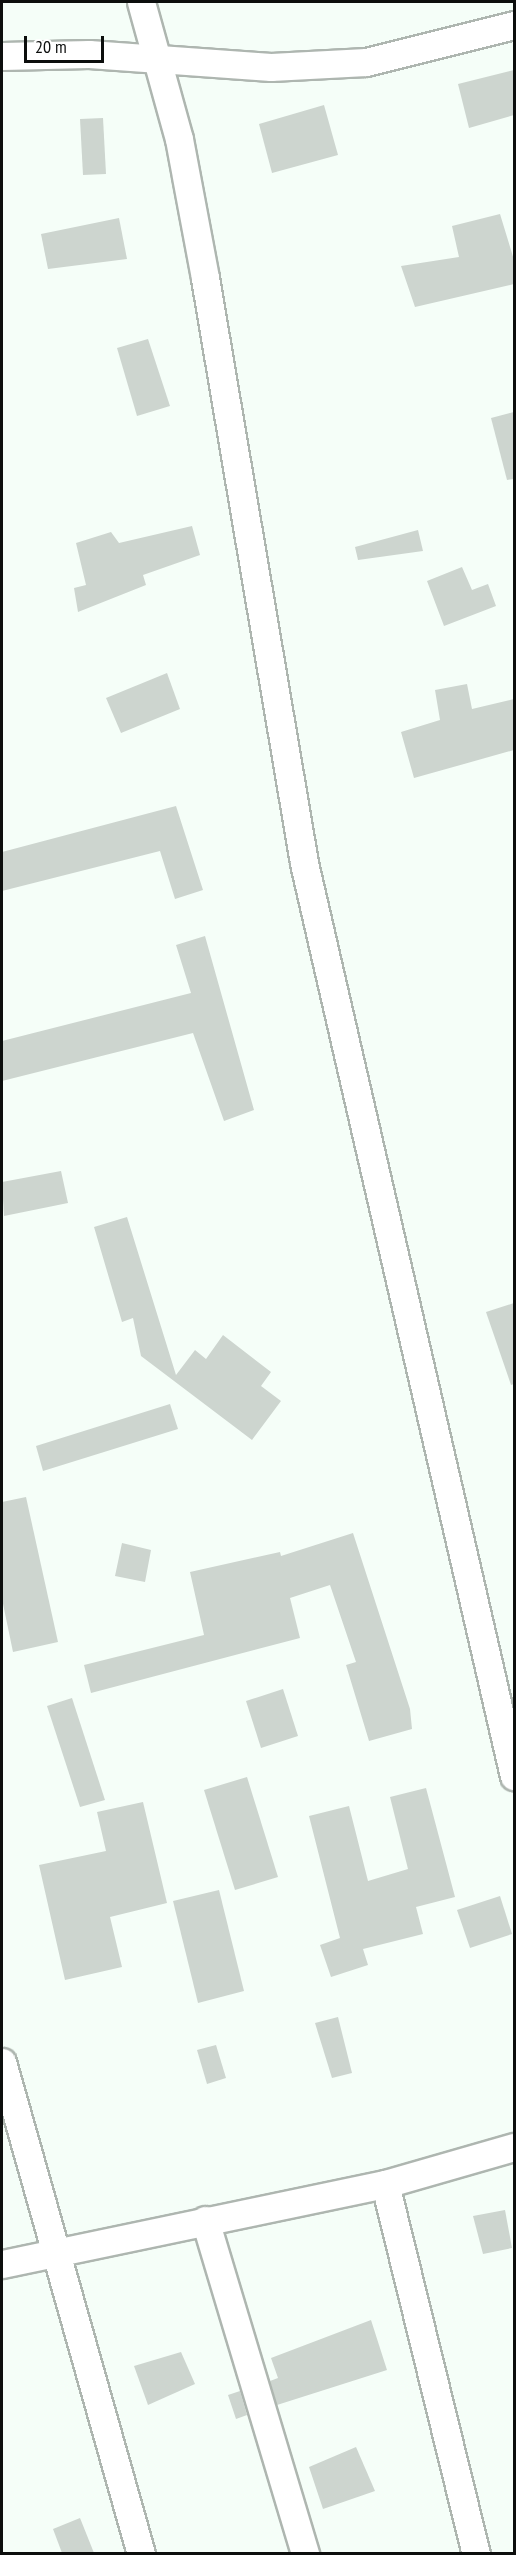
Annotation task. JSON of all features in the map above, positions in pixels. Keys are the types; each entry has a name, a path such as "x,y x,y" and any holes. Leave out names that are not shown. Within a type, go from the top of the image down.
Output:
{"street":[{"path":"141,2 179,140 205,278 304,863 509,1735 514,1776"},
{"path":"2,56 271,67 366,62 514,25"},
{"path":"2,2062 141,2553"},
{"path":"2,2264 385,2184 514,2147"},
{"path":"385,2184 476,2553"},
{"path":"205,2220 305,2553"}],"building":[{"path":"514,70 514,115 469,128 458,84"},
{"path":"324,105 338,155 272,173 259,124"},
{"path":"103,118 106,174 83,175 80,119"},
{"path":"500,214 514,260 514,284 415,307 401,266 459,257 452,226"},
{"path":"119,218 127,259 48,269 41,234"},
{"path":"148,339 170,406 137,416 117,348"},
{"path":"514,412 514,479 507,480 491,418"},
{"path":"192,526 200,555 143,575 146,585 78,612 74,588 86,585 76,543 111,532 119,543"},
{"path":"418,530 423,551 358,560 355,547"},
{"path":"462,567 472,590 488,584 496,606 444,626 427,581"},
{"path":"167,673 180,709 121,733 106,698"},
{"path":"467,684 472,709 514,699 514,750 414,778 401,732 440,720 435,690"},
{"path":"176,806 203,890 175,899 160,851 2,891 2,852"},
{"path":"205,936 254,1110 224,1121 193,1033 2,1081 2,1041 191,993 176,945"},
{"path":"61,1171 68,1203 4,1216 2,1182"},
{"path":"127,1217 176,1375 195,1350 206,1359 223,1335 271,1372 261,1386 281,1401 252,1440 141,1356 133,1318 122,1322 94,1227"},
{"path":"514,1303 514,1384 511,1385 486,1312"},
{"path":"170,1404 178,1429 43,1471 36,1446"},
{"path":"26,1497 58,1642 13,1652 2,1599 2,1502"},
{"path":"353,1533 410,1709 412,1729 369,1741 346,1665 356,1662 330,1585 290,1598 300,1638 91,1693 84,1665 204,1635 190,1572 280,1552 281,1556"},
{"path":"122,1543 151,1550 145,1582 115,1576"},
{"path":"283,1689 298,1736 261,1748 246,1701"},
{"path":"72,1698 105,1800 80,1807 47,1706"},
{"path":"247,1777 278,1877 235,1890 204,1790"},
{"path":"426,1788 455,1897 416,1907 423,1934 363,1949 368,1965 331,1977 320,1945 340,1938 309,1816 349,1806 368,1881 408,1869 390,1797"},
{"path":"143,1802 167,1903 110,1917 122,1967 65,1980 39,1865 106,1851 97,1812"},
{"path":"219,1890 244,1991 198,2003 173,1901"},
{"path":"500,1896 512,1934 470,1948 457,1910"},
{"path":"338,2017 352,2073 332,2078 315,2023"},
{"path":"216,2045 226,2078 207,2084 197,2050"},
{"path":"505,2210 512,2248 483,2254 473,2216"},
{"path":"371,2320 387,2370 277,2405 270,2381 278,2378 271,2358"},
{"path":"181,2352 195,2384 148,2405 134,2366"},
{"path":"240,2391 247,2415 236,2419 228,2395"},
{"path":"356,2447 375,2491 323,2509 309,2467"},
{"path":"80,2518 94,2553 62,2553 53,2529"}]}
